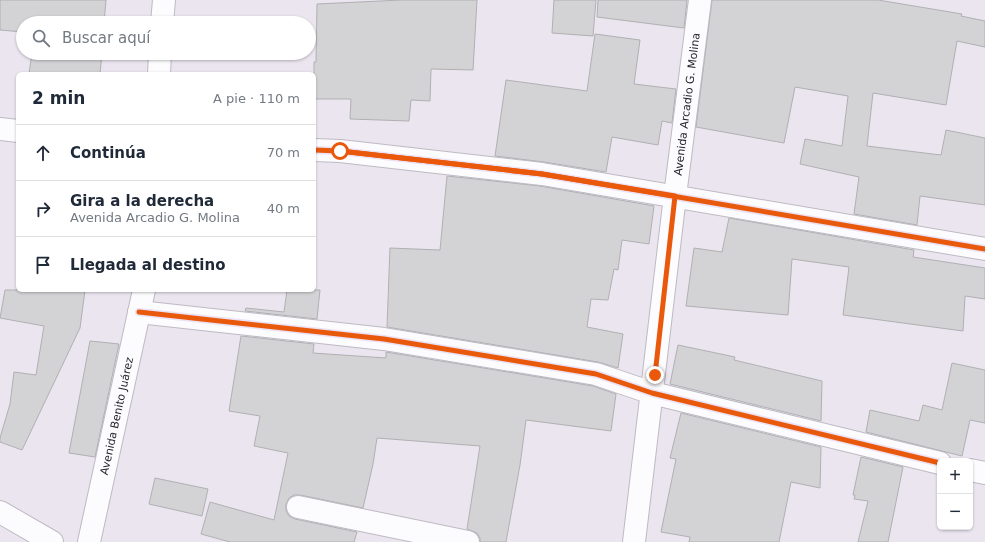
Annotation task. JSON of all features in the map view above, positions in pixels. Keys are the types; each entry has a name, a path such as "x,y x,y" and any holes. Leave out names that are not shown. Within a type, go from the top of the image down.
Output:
{"street":[{"path":"163,16 164,0"},
{"name":"Avenida Arcadio G. Molina","path":"634,542 700,0"},
{"path":"159,72 160,60"},
{"path":"0,129 16,131"},
{"path":"316,150 340,151 542,174 985,249"},
{"name":"Avenida Benito Juárez","path":"89,542 144,292"},
{"path":"139,312 384,340 596,374 652,393 937,462"},
{"path":"973,471 985,473"},
{"path":"298,507 468,542"},
{"path":"0,512 52,542"}],"building":[{"path":"0,0 106,0 105,16 16,16 16,31 0,30"},
{"path":"401,0 477,0 473,70 431,69 430,101 411,100 409,121 350,119 351,99 316,99 316,72 314,72 314,62 316,62 317,4"},
{"path":"554,0 596,0 593,36 552,33"},
{"path":"598,0 687,0 684,28 597,17"},
{"path":"712,0 878,0 962,14 961,16 985,21 985,47 957,41 946,105 873,93 867,146 941,155 946,130 985,138 985,205 920,196 917,225 854,214 859,177 800,164 805,139 842,146 848,96 795,87 784,143 696,127"},
{"path":"595,34 640,40 634,84 676,89 672,123 662,121 658,145 612,137 606,172 495,156 506,80 587,91"},
{"path":"31,60 101,60 100,72 29,72"},
{"path":"447,176 540,186 654,206 649,244 622,240 618,270 614,269 608,300 591,299 587,327 623,334 618,368 598,362 387,327 390,248 440,250"},
{"path":"729,218 914,250 913,257 985,268 985,299 965,296 963,331 843,315 849,267 792,259 788,315 686,306 694,248 722,252"},
{"path":"5,290 16,290 16,292 85,292 80,328 22,450 0,442 0,438 10,404 14,372 36,375 44,326 0,318"},
{"path":"316,290 320,290 317,319 245,311 246,308 284,312 287,292 316,292"},
{"path":"241,336 314,344 313,353 386,358 386,352 593,386 616,394 611,431 526,420 520,465 506,542 480,542 480,538 477,533 467,529 480,446 377,438 363,508 300,495 294,495 289,498 286,504 286,511 289,516 295,519 357,532 354,542 230,542 201,534 210,502 274,520 288,453 254,446 260,416 229,411"},
{"path":"90,341 119,344 95,457 69,453"},
{"path":"678,345 735,357 734,360 822,381 821,421 670,384"},
{"path":"952,363 985,370 985,423 970,420 962,456 866,432 870,410 919,421 923,405 942,410"},
{"path":"681,413 821,447 820,488 791,482 779,542 689,542 690,537 661,532 676,459 670,458"},
{"path":"861,457 903,467 888,542 858,542 868,501 854,499 855,495 853,495"},
{"path":"155,478 208,489 202,516 149,504"}],"cycle path":[{"path":"316,150 340,151 542,174 985,249"},
{"path":"139,312 384,339 596,374 652,393 937,462"}],"route":[{"path":"340,151 542,174 675,196 655,375"}]}
